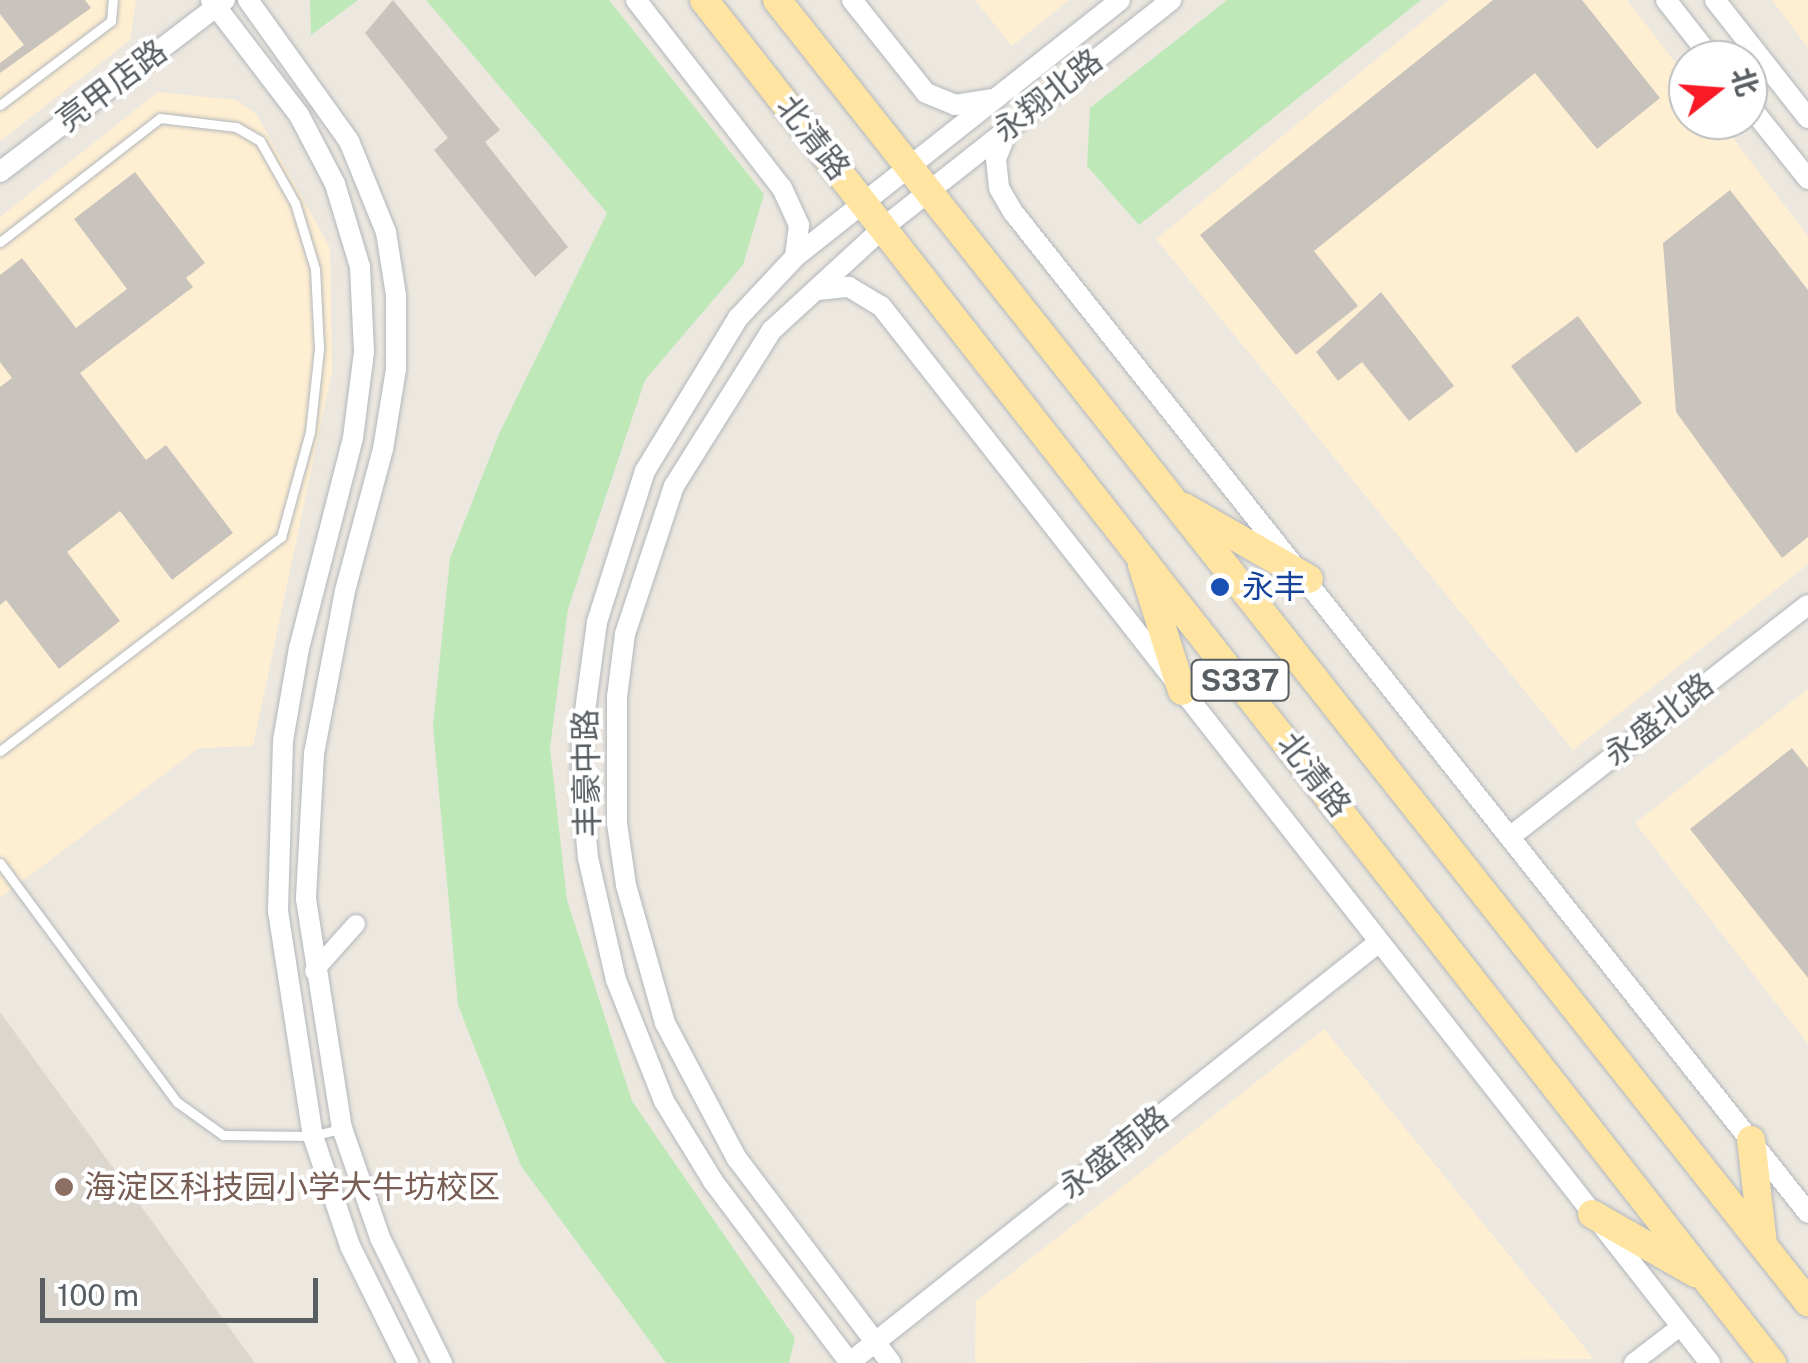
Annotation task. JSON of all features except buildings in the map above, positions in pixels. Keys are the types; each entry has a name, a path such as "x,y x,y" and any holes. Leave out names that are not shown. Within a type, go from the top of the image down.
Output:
{"main road":[{"name":"北清路","path":"704,0 1772,1363"},
{"name":"北清路","path":"777,0 905,167 1808,1302"},
{"path":"1170,499 1308,579"},
{"path":"1138,550 1182,691"},
{"path":"1751,1140 1763,1246"},
{"path":"1592,1214 1708,1280"}],"street":[{"path":"248,0 349,141 386,232 396,295 396,369 383,448 344,591 314,754 306,898 314,971 342,1128 380,1238 442,1363"},
{"name":"北清路","path":"636,0 782,188 799,225 794,257"},
{"path":"852,0 926,92 954,105 994,98"},
{"name":"永翔北路","path":"863,200 1120,0"},
{"name":"永翔北路","path":"884,226 1171,0"},
{"path":"1666,0 1698,40"},
{"path":"1715,0 1808,118"},
{"path":"218,2 298,115 335,184 360,267 364,352 353,438 299,648 277,827 286,986 313,1136 350,1246 408,1363"},
{"name":"亮甲店路","path":"0,172 218,2"},
{"path":"1010,125 996,159 999,188 1013,212 1808,1213"},
{"path":"1768,129 1808,180"},
{"name":"丰豪中路","path":"849,1363 713,1181 664,1101 636,1038 600,921 582,792 587,674 608,572 632,502 705,365 794,257 863,200"},
{"name":"丰豪中路","path":"884,226 772,330 738,376 688,459 654,536 625,634 617,697 617,823 645,959 696,1090 737,1159 891,1363"},
{"name":"北清路","path":"818,290 849,287 880,306 1710,1363"},
{"name":"永盛北路","path":"1511,836 1808,605"},
{"path":"314,971 356,924"},
{"name":"永盛南路","path":"849,1363 1379,942"},
{"path":"1633,1363 1681,1326"}],"lane":[{"path":"0,105 111,21 113,0"},
{"path":"0,242 160,118 236,128 260,140 295,203 315,269 320,349 310,432 281,537 0,752"},
{"path":"0,864 177,1102 223,1135 313,1136 342,1128"}],"shaded area":[{"path":"0,0 136,0 130,40 0,141"},
{"path":"975,0 1069,0 1012,46"},
{"path":"1449,0 1627,0 1668,53 1668,140 1734,140 1808,236 1808,564 1573,750 1156,239"},
{"path":"1772,0 1808,0 1808,48"},
{"path":"158,92 236,100 257,115 330,248 332,371 253,746 199,748 0,898 0,217"},
{"path":"1808,689 1808,1044 1635,823"},
{"name":"海淀区科技园小学大牛坊校区","path":"0,1012 255,1363 0,1363"},
{"path":"1324,1029 1594,1359 975,1363 976,1301"}],"green space":[{"path":"310,0 358,0 311,35"},
{"path":"426,0 609,0 764,194 743,265 645,380 568,609 550,748 567,900 632,1101 795,1338 789,1363 666,1363 521,1166 458,1005 433,726 450,558 499,434 607,213"},
{"path":"1227,0 1421,0 1139,225 1087,166 1090,108"}],"place":[{"name":"永丰","path":"1220,587"},
{"name":"海淀区科技园小学大牛坊校区","path":"64,1187"}]}
